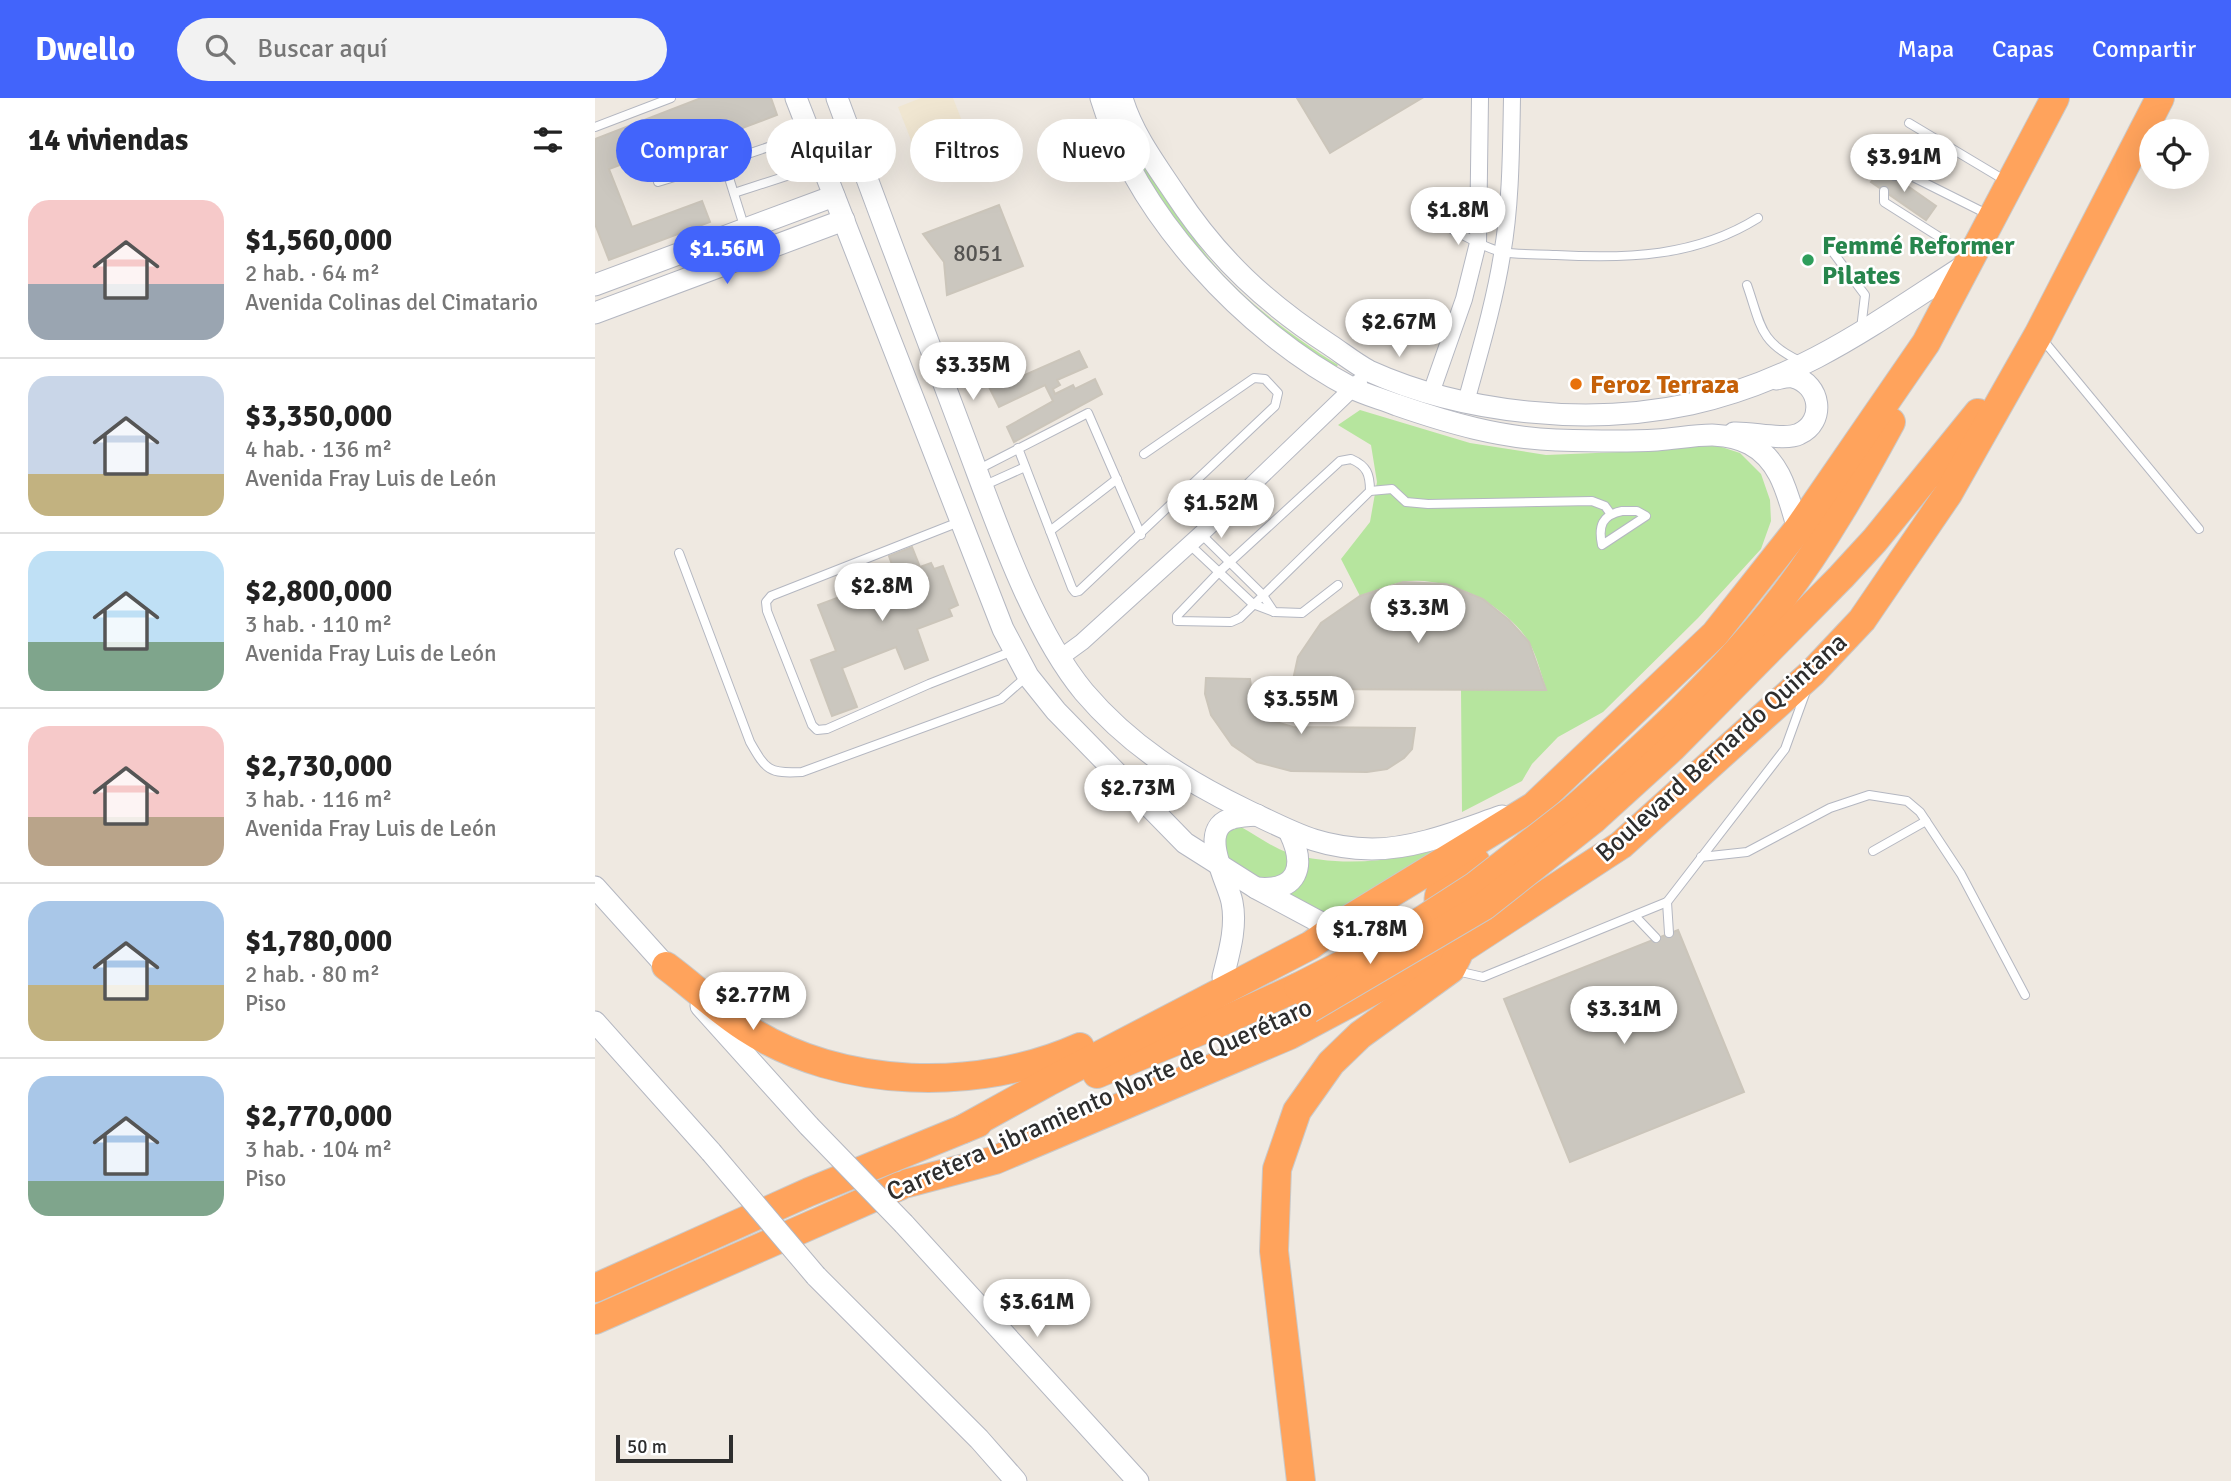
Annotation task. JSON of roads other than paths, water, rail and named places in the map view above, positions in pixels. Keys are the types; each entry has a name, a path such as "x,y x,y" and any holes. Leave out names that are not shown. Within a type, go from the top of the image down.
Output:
{"highway":[{"path":"963,1129 1311,945 1534,806 1715,634 1798,529 1926,343 2055,98"},
{"name":"Boulevard Bernardo Quintana","path":"908,1183 995,1160 1290,1035 1423,964 1455,960 1621,845 1813,671 1862,620 1948,494 2039,335 2160,98"},
{"name":"Carretera Libramiento Norte de Querétaro","path":"1584,814 1782,598 1872,457 1902,401 1926,343"},
{"name":"Carretera Libramiento Norte de Querétaro","path":"595,1288 809,1192 1217,1024 1304,998 1584,814 1672,748 1841,577 1875,540 1975,416 2011,383"},
{"path":"1525,909 1469,922 1451,919 1442,915 1437,905 1438,893 1445,883 1545,817 1711,661 1715,634"},
{"path":"666,966 747,1029 812,1061 894,1077 973,1077 1051,1060 1293,942 1333,929"},
{"path":"1301,1481 1274,1251 1277,1169 1297,1111 1331,1063 1360,1035 1455,960"},
{"name":"Carretera Libramiento Norte de Querétaro","path":"595,1320 1286,1022 1304,998"}],"main road":[{"path":"796,98 960,522 1013,651 1028,676 1056,712 1185,843 1256,888 1333,929 1423,964"},
{"path":"837,98 980,478 1039,621 1060,658 1084,691 1125,735 1199,788 1290,833 1317,843 1343,848 1401,846 1462,830 1534,806"},
{"path":"1101,98 1120,148 1166,222 1193,258 1288,349 1354,389 1460,426 1526,438 1598,441 1747,432 1798,435 1811,426 1818,414 1818,401 1793,377 1776,379 1692,404 1644,412 1524,412 1431,393 1368,370 1283,312 1215,250 1148,152 1122,98"},
{"path":"595,285 834,196"},
{"path":"595,313 843,220"},
{"path":"1776,379 1861,335 1971,260"},
{"path":"893,343 924,332"},
{"path":"1719,435 1750,444 1768,457 1779,474 1798,529"},
{"path":"1223,977 1233,936 1233,904 1220,865 1215,839 1222,824 1229,819 1257,815"},
{"path":"1256,888 1282,886 1290,882 1295,875 1299,850 1290,833"},
{"path":"595,887 809,1126 904,1224 1138,1481"},
{"path":"595,1022 711,1152 816,1276 979,1440 1016,1481"}],"street":[{"path":"1431,393 1464,299 1478,243 1480,98"},
{"path":"1466,402 1492,309 1503,252 1512,98"},
{"path":"1060,658 1082,642 1195,539 1354,389 1368,370"}],"lane":[{"path":"595,128 671,98"},
{"path":"1909,123 2009,183"},
{"path":"1894,176 1907,174 1991,217"},
{"path":"730,182 745,229"},
{"path":"734,194 768,182"},
{"path":"1884,191 1884,202 1971,260"},
{"path":"1453,230 1503,252 1639,257 1694,247 1736,232 1758,218"},
{"path":"1829,247 1865,295 1861,335"},
{"path":"1747,285 1765,337 1779,351 1806,363"},
{"path":"2039,335 2199,529"},
{"path":"1018,448 1075,592 1140,535 1275,406 1277,393 1265,379 1254,378 1144,454"},
{"path":"980,478 1018,448 1088,413 1140,535"},
{"path":"1370,491 1370,476 1363,464 1351,459 1340,461 1220,572 1177,616 1177,621 1231,622 1240,618 1370,491 1392,489 1406,502 1428,504 1592,501 1605,506 1610,513"},
{"path":"980,478 1025,467"},
{"path":"1050,531 1117,479"},
{"path":"1637,511 1646,516 1602,545 1599,531 1601,523 1610,513 1637,511"},
{"path":"960,522 771,596 766,602 767,611 812,724 817,730 827,730 929,684 1013,651"},
{"path":"1195,539 1231,563 1262,594 1274,612"},
{"path":"1195,539 1220,572 1253,604 1274,612 1302,613 1338,585"},
{"path":"679,553 750,742 765,768 780,773 802,772 1001,699 1028,676"},
{"path":"1455,960 1483,977 1636,917 1667,902 1785,749 1813,671"},
{"path":"1701,858 1747,852 1830,808 1870,795 1907,801 1920,811 1961,874 2025,995"},
{"path":"1873,851 1926,821"},
{"path":"1667,902 1669,933"},
{"path":"1636,917 1656,938"}],"place":[{"name":"Femmé Reformer Pilates","path":"1808,260"},
{"name":"Feroz Terraza","path":"1576,384"}]}
